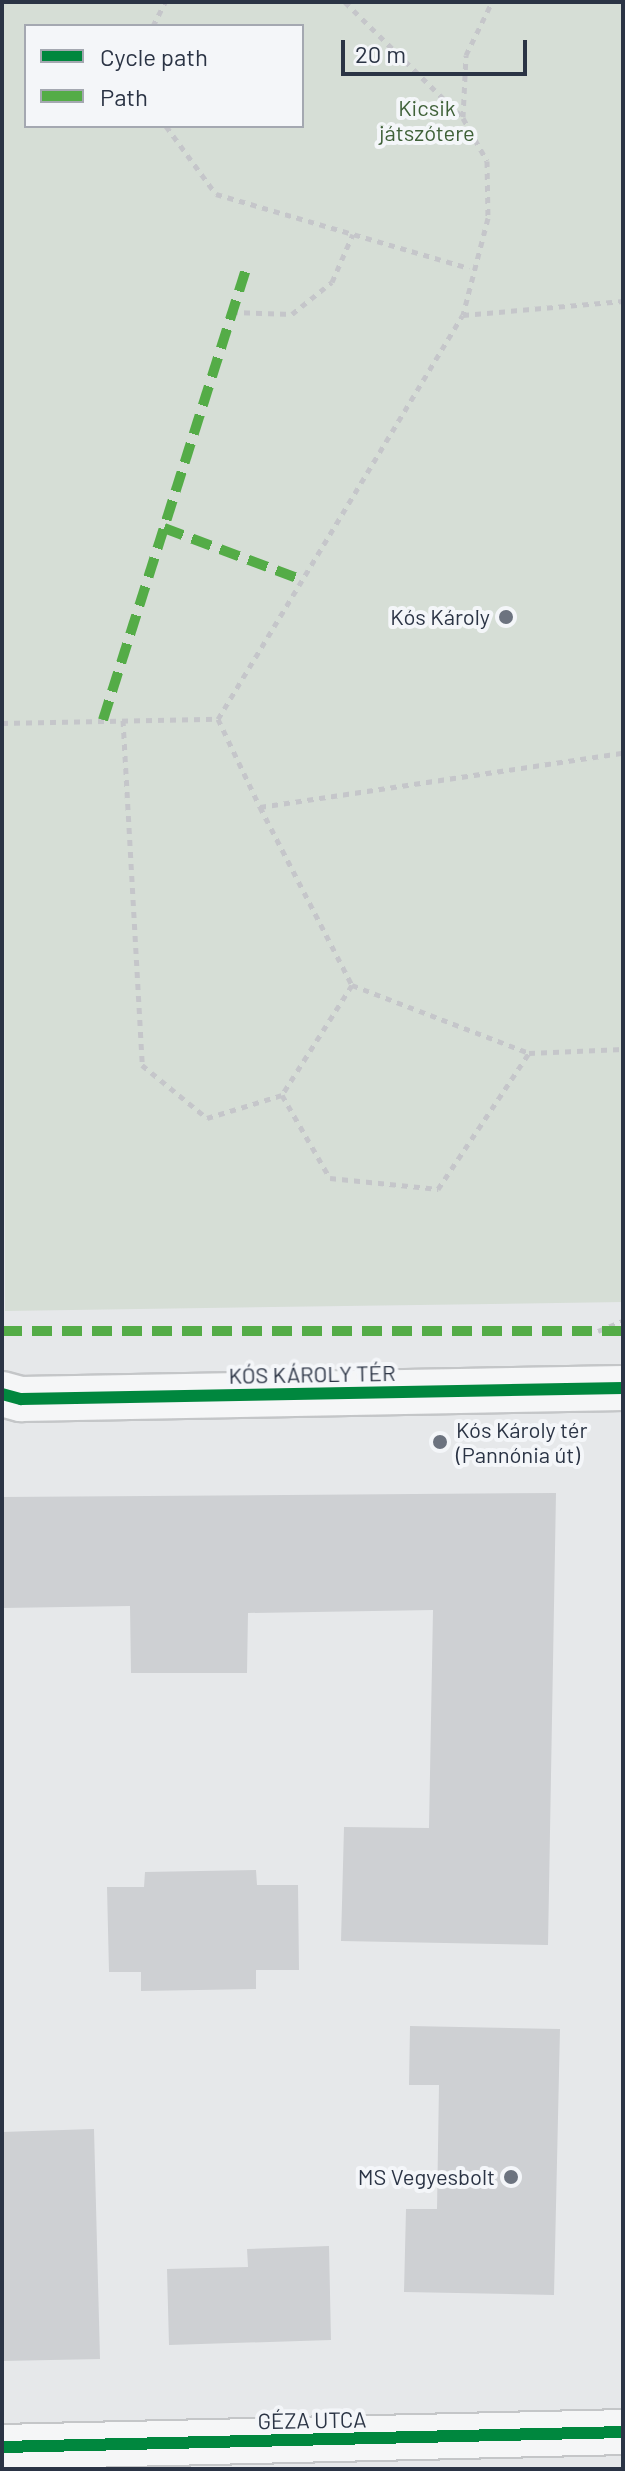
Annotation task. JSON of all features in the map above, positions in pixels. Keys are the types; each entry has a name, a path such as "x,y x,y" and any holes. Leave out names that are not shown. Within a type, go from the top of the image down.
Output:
{"street":[{"name":"KÓS KÁROLY TÉR","path":"2,1394 21,1399 623,1388"},
{"name":"GÉZA UTCA","path":"2,2447 623,2432"}],"path":[{"path":"154,24 165,2"},
{"path":"218,719 463,315 469,268 488,218 487,161 463,118 345,2"},
{"path":"463,118 466,55 492,2"},
{"path":"167,128 216,194 469,268"},
{"path":"232,312 292,314 332,282 353,234"},
{"path":"463,315 623,301"},
{"path":"2,723 218,719"},
{"path":"218,719 352,985 529,1053 623,1049"},
{"path":"123,720 142,1065 207,1118 282,1095 352,985"},
{"path":"260,807 623,753"},
{"path":"282,1095 330,1178 438,1189 529,1053"},
{"path":"598,1331 623,1321"}],"green space":[{"name":"Kicsik játszótere","path":"2,2 623,2 623,1302 5,1311"}],"building":[{"path":"556,1493 548,1945 341,1941 344,1827 429,1828 433,1610 248,1613 247,1673 131,1673 130,1606 2,1608 2,1497"},
{"path":"256,1870 257,1885 298,1885 299,1970 256,1970 256,1989 141,1991 141,1972 109,1972 107,1887 144,1887 145,1872"},
{"path":"410,2026 560,2029 554,2295 404,2292 406,2209 437,2209 439,2085 409,2085"},
{"path":"94,2129 100,2359 2,2361 2,2132"},
{"path":"329,2246 331,2340 169,2345 167,2269 248,2267 247,2249"}],"marked path":[{"path":"103,720 246,270"},
{"path":"164,528 302,580"},
{"path":"2,1331 623,1331"}],"cycle path":[{"path":"2,1394 21,1399 623,1388"},
{"path":"2,2447 623,2432"}],"place":[{"name":"Kós Károly","path":"506,617"},
{"name":"Kós Károly tér (Pannónia út)","path":"440,1442"},
{"name":"MS Vegyesbolt","path":"511,2177"}]}
